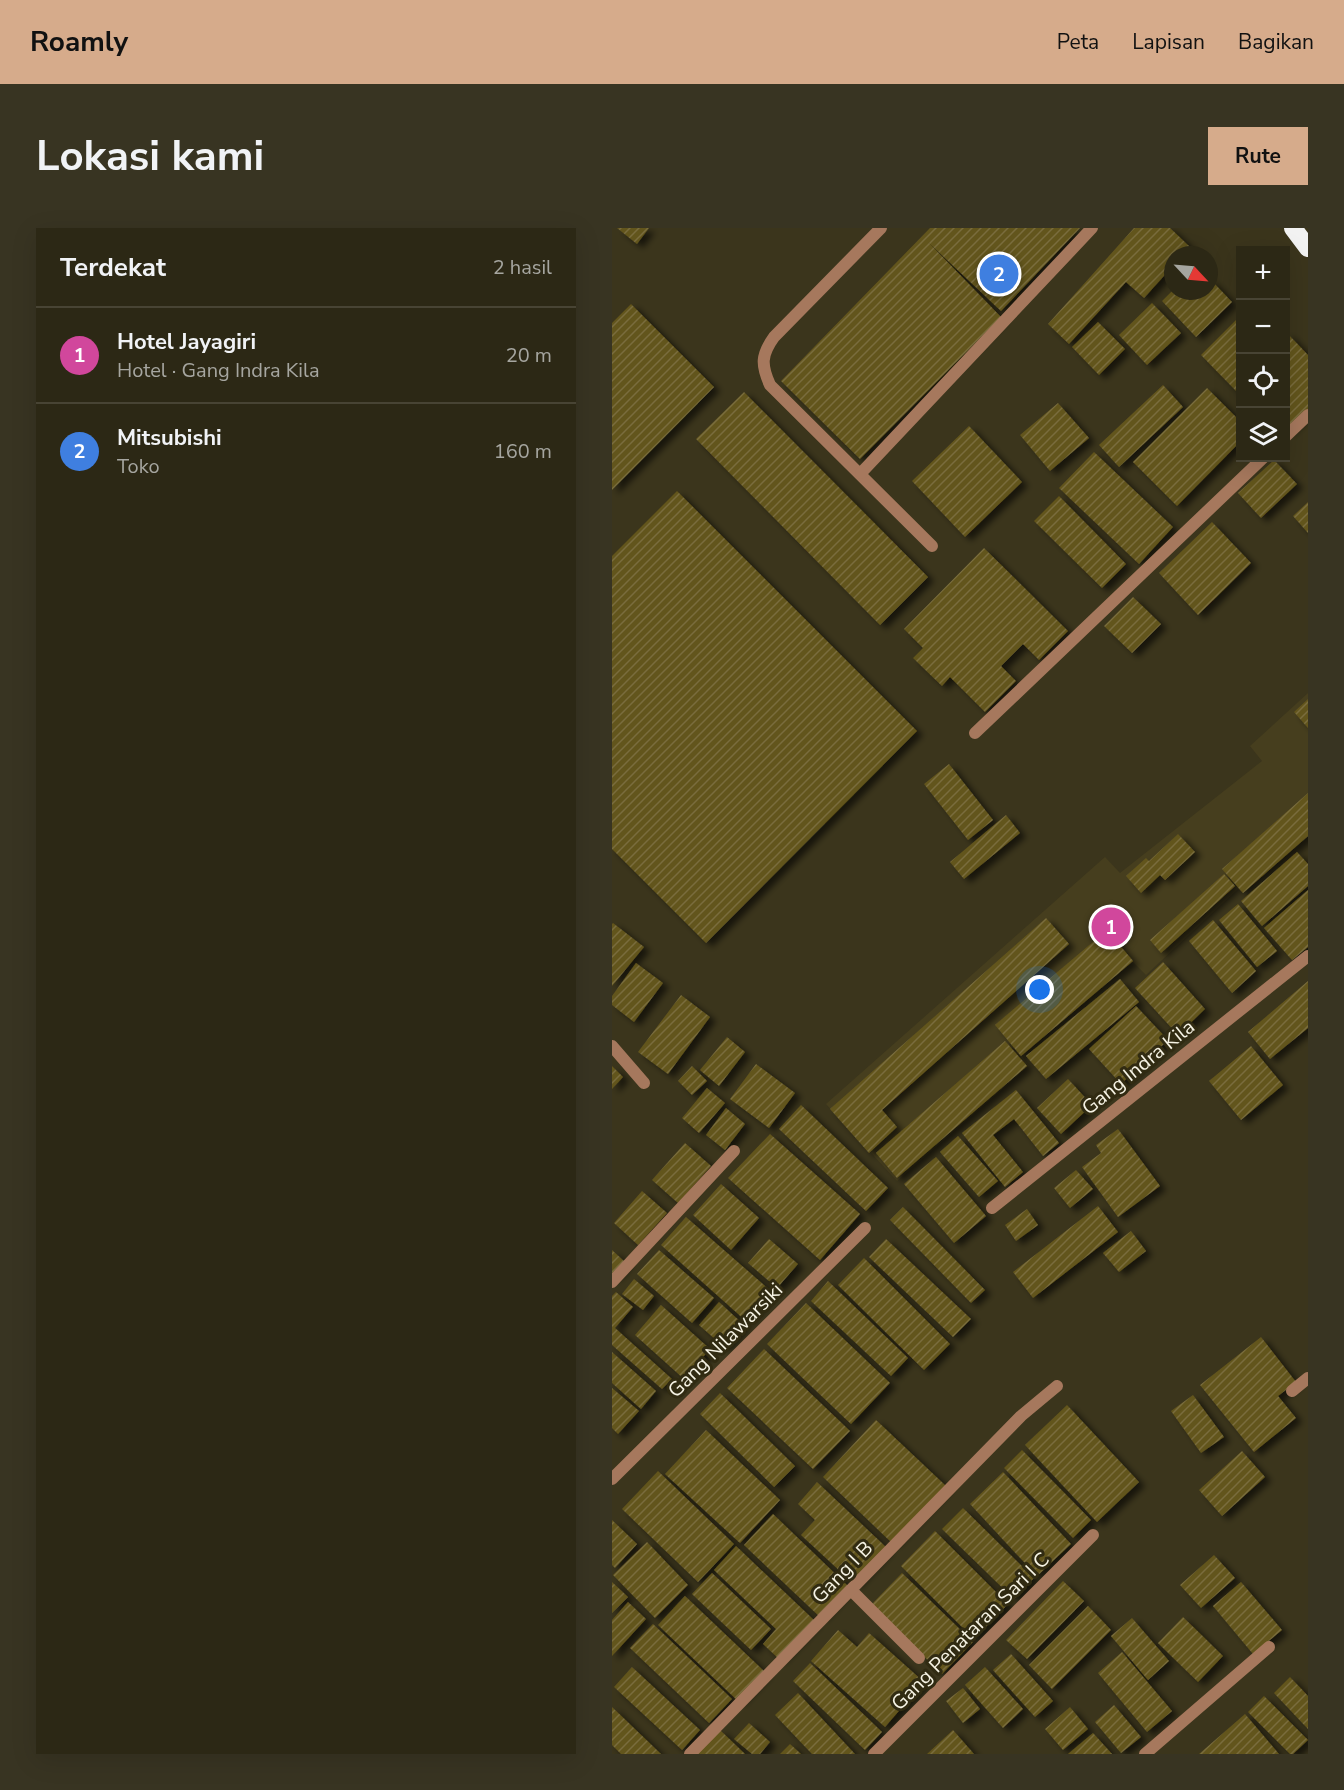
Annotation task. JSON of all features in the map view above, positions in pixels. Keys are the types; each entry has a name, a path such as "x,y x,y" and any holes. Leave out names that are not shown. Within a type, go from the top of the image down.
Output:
{"highway":[{"path":"1293,228 1308,248"}],"street":[{"path":"881,228 774,337 764,352 762,368 770,384 932,546"},
{"path":"861,473 1092,228"},
{"path":"1290,432 1308,415"},
{"path":"975,733 1259,462"},
{"name":"Gang Indra Kila","path":"992,1208 1308,956"},
{"path":"612,1047 644,1083"},
{"path":"612,1282 734,1151"},
{"name":"Gang Nilawarsiki","path":"612,1479 865,1228"},
{"path":"1292,1391 1308,1378"},
{"name":"Gang I B","path":"690,1754 1021,1416 1057,1386"},
{"name":"Gang Penataran Sari I C","path":"874,1754 1093,1535"},
{"path":"851,1590 919,1658"},
{"path":"1145,1754 1269,1647"}],"shaded area":[{"path":"1308,693 1308,836 1243,893 1238,889 1146,975 1132,961 1022,1056 1029,1066 897,1181 826,1104 1105,857 1120,873 1262,761 1250,746"}],"building":[{"path":"617,228 649,228 637,244"},
{"path":"930,228 1080,228 1001,311 928,242 1001,317 860,459 781,381"},
{"path":"1134,228 1170,228 1189,246 1164,246 1164,276 1144,298 1126,282 1069,344 1048,324"},
{"path":"1218,287 1232,302 1196,337 1162,301 1164,299 1218,300"},
{"path":"1152,303 1181,333 1147,365 1119,335"},
{"path":"631,304 714,387 612,490 612,323"},
{"path":"1236,320 1236,391 1201,355"},
{"path":"1098,322 1125,349 1099,375 1072,347"},
{"path":"1290,336 1308,355 1308,410 1290,428"},
{"path":"1163,385 1183,407 1119,467 1099,445"},
{"path":"1207,388 1236,417 1236,446 1177,506 1133,462"},
{"path":"744,392 928,577 880,625 696,439"},
{"path":"1058,403 1089,438 1050,471 1020,435"},
{"path":"969,426 1022,482 965,537 912,481"},
{"path":"1094,452 1173,527 1139,564 1059,488"},
{"path":"1272,462 1276,462 1297,484 1261,518 1238,493"},
{"path":"677,491 917,731 706,943 612,849 612,556"},
{"path":"1059,496 1126,564 1102,588 1034,521"},
{"path":"1308,502 1308,533 1293,516"},
{"path":"1212,522 1251,563 1198,615 1159,573"},
{"path":"984,548 1068,631 1039,660 1023,644 1001,666 1016,681 985,712 950,677 942,686 913,658 923,648 904,629"},
{"path":"1133,597 1161,624 1132,653 1104,626"},
{"path":"1308,699 1308,728 1294,712"},
{"path":"949,764 993,820 968,840 924,784"},
{"path":"1308,793 1308,836 1243,893 1222,869"},
{"path":"1006,815 1020,833 964,879 950,862"},
{"path":"1178,834 1195,852 1165,880 1160,875 1141,893 1126,876 1146,858 1149,861"},
{"path":"1297,852 1308,864 1308,886 1262,926 1241,901"},
{"path":"1224,874 1235,886 1161,953 1150,940"},
{"path":"1308,890 1308,947 1292,960 1264,928"},
{"path":"1238,904 1277,951 1257,967 1219,920"},
{"path":"1046,918 1069,944 882,1110 897,1127 869,1153 830,1109"},
{"path":"1213,920 1256,971 1232,993 1189,941"},
{"path":"612,924 644,947 612,986"},
{"path":"1107,930 1133,961 1021,1056 995,1025"},
{"path":"1163,962 1205,1009 1178,1035 1135,988"},
{"path":"636,963 663,983 634,1022 612,1005 612,996"},
{"path":"1120,979 1139,1002 1046,1079 1026,1056"},
{"path":"1308,981 1308,1028 1270,1059 1248,1032"},
{"path":"681,995 710,1017 668,1074 638,1052"},
{"path":"1136,1006 1168,1040 1121,1084 1089,1049"},
{"path":"727,1037 745,1052 719,1086 700,1070"},
{"path":"1005,1041 1027,1066 897,1178 876,1153"},
{"path":"1251,1046 1283,1085 1241,1120 1209,1081"},
{"path":"756,1064 795,1093 769,1128 730,1099"},
{"path":"612,1066 623,1077 612,1089"},
{"path":"692,1066 707,1081 692,1095 678,1081"},
{"path":"1068,1079 1092,1105 1061,1134 1037,1108"},
{"path":"707,1088 725,1103 699,1133 682,1118"},
{"path":"1016,1090 1059,1143 1043,1156 1014,1119 993,1135 1023,1172 1005,1187 962,1133"},
{"path":"801,1105 888,1188 866,1211 779,1129"},
{"path":"726,1108 745,1124 725,1150 706,1135"},
{"path":"1118,1129 1160,1186 1118,1217 1082,1167 1101,1153 1096,1145"},
{"path":"770,1134 860,1214 820,1260 728,1178"},
{"path":"958,1136 998,1181 979,1197 940,1152"},
{"path":"685,1143 711,1166 678,1203 652,1180"},
{"path":"936,1157 986,1216 954,1243 904,1184"},
{"path":"1076,1170 1093,1189 1070,1208 1054,1188"},
{"path":"721,1184 759,1218 731,1250 693,1215"},
{"path":"642,1191 667,1213 638,1245 614,1223"},
{"path":"1098,1206 1118,1232 1033,1298 1013,1272"},
{"path":"903,1207 985,1290 971,1303 890,1220"},
{"path":"1027,1209 1038,1225 1016,1241 1005,1225"},
{"path":"686,1217 772,1292 746,1321 661,1245"},
{"path":"1131,1231 1146,1251 1119,1272 1103,1253"},
{"path":"769,1239 798,1264 777,1288 748,1263"},
{"path":"886,1239 971,1319 953,1337 869,1257"},
{"path":"612,1250 626,1263 612,1278"},
{"path":"659,1250 714,1298 692,1323 637,1274"},
{"path":"864,1258 950,1344 924,1370 838,1285"},
{"path":"634,1279 654,1296 643,1310 622,1294"},
{"path":"828,1281 908,1358 891,1376 811,1301"},
{"path":"616,1292 633,1307 615,1328 672,1379 662,1389 612,1345 612,1296"},
{"path":"719,1302 744,1325 724,1347 699,1325"},
{"path":"806,1303 890,1383 851,1424 767,1344"},
{"path":"661,1305 710,1349 684,1379 635,1335"},
{"path":"1261,1337 1296,1382 1278,1396 1296,1418 1254,1452 1200,1385"},
{"path":"764,1349 850,1431 813,1469 727,1388"},
{"path":"612,1352 656,1391 641,1409 612,1383"},
{"path":"612,1388 639,1411 618,1434 612,1428"},
{"path":"720,1393 795,1466 774,1487 700,1414"},
{"path":"1193,1395 1224,1437 1201,1453 1171,1411"},
{"path":"1067,1405 1139,1482 1097,1522 1025,1445"},
{"path":"876,1420 946,1486 892,1543 823,1477"},
{"path":"706,1430 780,1500 740,1543 665,1474"},
{"path":"1022,1450 1091,1520 1073,1538 1004,1468"},
{"path":"1242,1451 1265,1477 1222,1516 1199,1490"},
{"path":"658,1471 734,1544 698,1582 622,1509"},
{"path":"1003,1472 1071,1544 1037,1576 970,1504"},
{"path":"817,1482 887,1548 854,1584 801,1535 815,1520 798,1504"},
{"path":"963,1508 1034,1578 1014,1599 942,1529"},
{"path":"773,1514 848,1586 820,1617 744,1545"},
{"path":"612,1520 637,1544 615,1568 612,1565"},
{"path":"935,1531 1008,1604 974,1639 901,1566"},
{"path":"647,1542 688,1585 655,1618 613,1575"},
{"path":"736,1546 815,1621 779,1659 763,1644 776,1629 714,1570"},
{"path":"1214,1555 1235,1578 1201,1608 1180,1585"},
{"path":"712,1573 771,1629 751,1650 692,1594"},
{"path":"902,1573 973,1642 942,1674 871,1605"},
{"path":"1063,1581 1084,1601 1027,1659 1006,1640"},
{"path":"612,1582 628,1597 612,1613"},
{"path":"1241,1582 1282,1630 1253,1654 1213,1606"},
{"path":"685,1596 765,1672 738,1701 658,1625"},
{"path":"628,1602 646,1619 612,1656 612,1620"},
{"path":"1088,1606 1111,1630 1052,1689 1029,1665"},
{"path":"1183,1617 1223,1656 1198,1682 1158,1643"},
{"path":"1132,1618 1169,1661 1148,1680 1111,1636"},
{"path":"653,1624 732,1699 709,1723 630,1648"},
{"path":"838,1630 857,1647 869,1633 924,1682 885,1727 811,1661"},
{"path":"1122,1652 1172,1711 1147,1732 1098,1673"},
{"path":"1011,1654 1053,1701 1035,1717 993,1670"},
{"path":"810,1663 882,1732 865,1750 793,1681"},
{"path":"632,1667 700,1730 682,1750 614,1687"},
{"path":"985,1667 1023,1709 1003,1728 965,1685"},
{"path":"1290,1677 1308,1696 1308,1729 1274,1693"},
{"path":"963,1688 980,1709 963,1723 946,1701"},
{"path":"798,1693 855,1754 812,1754 775,1715"},
{"path":"1264,1696 1308,1740 1293,1754 1290,1754 1248,1712"},
{"path":"1114,1705 1141,1737 1121,1753 1095,1722"},
{"path":"612,1707 661,1754 621,1754 612,1745"},
{"path":"1070,1707 1088,1729 1063,1750 1045,1729"},
{"path":"1245,1714 1279,1754 1199,1754"},
{"path":"749,1723 770,1742 760,1754 752,1754 734,1739"},
{"path":"720,1730 745,1754 697,1754"},
{"path":"953,1730 974,1754 927,1754"},
{"path":"1093,1733 1112,1754 1068,1754"},
{"path":"790,1744 801,1754 780,1754"}],"place":[{"name":"Mitsubishi","path":"999,274"},
{"name":"Hotel Jayagiri","path":"1111,927"}]}
